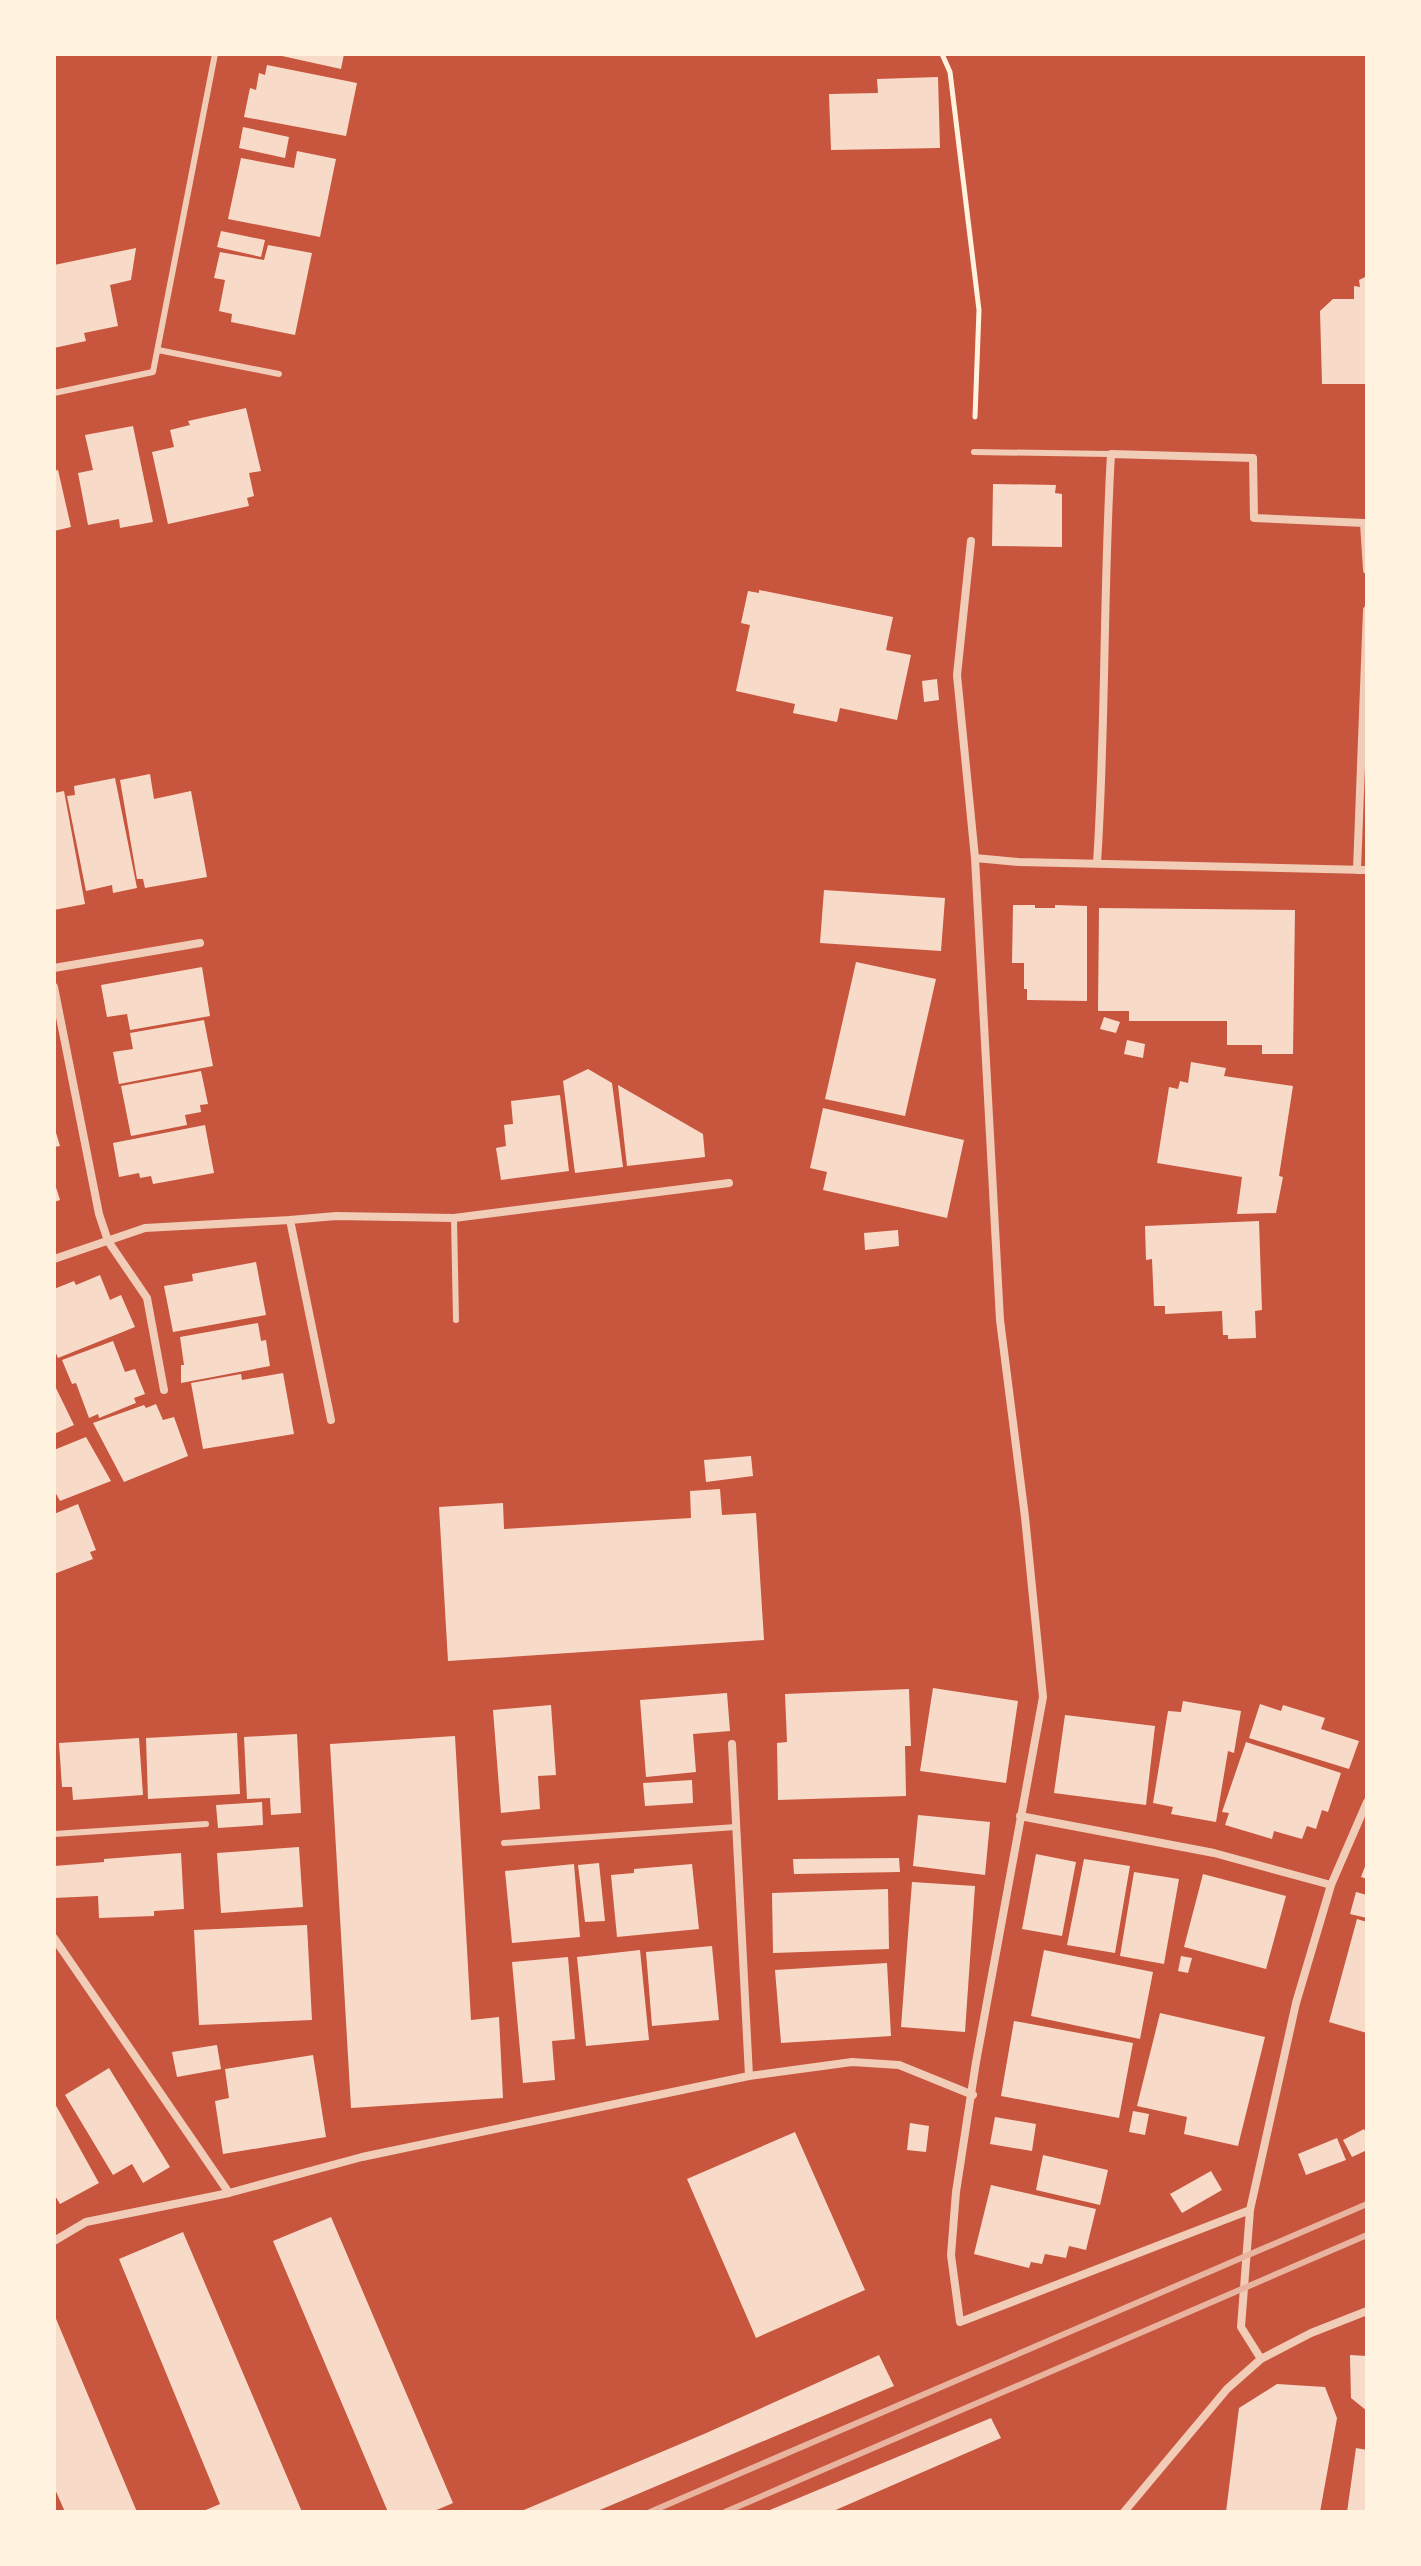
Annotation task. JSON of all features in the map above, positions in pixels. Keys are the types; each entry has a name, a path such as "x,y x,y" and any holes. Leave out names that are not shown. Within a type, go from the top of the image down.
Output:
{"street":[{"path":"1097,863 1103,780 1104,571 1111,454 1253,458 1254,518 1365,523 1367,570"},
{"path":"971,541 957,675 975,858 1000,1320 1025,1517 1043,1697 976,2062 956,2192 951,2255 960,2322 1250,2210"},
{"path":"1357,870 1367,610"},
{"path":"975,858 1019,862 1367,870"},
{"path":"54,968 200,943"},
{"path":"54,987 99,1214 108,1241 147,1298 164,1390"},
{"path":"54,1259 145,1228 336,1216 454,1218 729,1183"},
{"path":"290,1220 331,1420"},
{"path":"732,1744 749,2076"},
{"path":"1261,2359 1241,2327 1250,2210 1296,2003 1331,1885 1367,1802"},
{"path":"1020,1816 1214,1853 1331,1885"},
{"path":"54,1938 229,2193"},
{"path":"54,2241 86,2222 229,2193 362,2157 749,2076 852,2062 899,2065 973,2095"},
{"path":"1124,2512 1227,2389 1261,2359 1311,2333 1367,2311"}],"lane":[{"path":"54,393 153,372 215,54"},
{"path":"158,350 279,374"},
{"path":"974,452 1111,454"},
{"path":"454,1218 456,1320"},
{"path":"54,1834 206,1824"},
{"path":"504,1843 736,1827"}],"path":[{"path":"942,54 950,72 979,310 974,452"}],"building":[{"path":"273,54 344,54 341,69"},
{"path":"267,65 357,83 346,136 244,117 250,88 256,90 259,73 265,75"},
{"path":"938,77 940,148 831,150 829,94 878,93 877,79"},
{"path":"243,127 289,137 285,158 239,148"},
{"path":"297,151 336,159 320,237 228,219 241,158 294,168"},
{"path":"221,231 265,240 261,257 217,247"},
{"path":"268,245 312,253 295,335 231,322 232,314 219,311 225,280 214,278 220,252 264,260"},
{"path":"136,248 131,280 110,285 118,326 84,333 86,341 54,348 54,265"},
{"path":"1367,276 1367,384 1322,384 1320,311 1333,299 1354,299 1354,286 1360,287 1359,280"},
{"path":"246,408 261,471 249,473 254,496 247,498 249,506 168,524 152,452 174,447 170,430 190,425 188,421"},
{"path":"133,426 153,522 120,528 119,519 88,525 78,473 93,470 85,435"},
{"path":"58,470 71,527 54,531 54,471"},
{"path":"993,484 1056,485 1055,493 1062,494 1062,547 992,546"},
{"path":"759,590 893,617 886,650 911,655 897,720 840,708 837,722 793,713 795,704 736,691 750,625 741,623 748,591 759,593"},
{"path":"937,679 939,700 924,702 922,681"},
{"path":"150,774 154,799 191,791 207,877 145,888 143,879 137,879 120,780"},
{"path":"115,778 137,888 113,893 112,885 86,891 67,796 75,795 74,786"},
{"path":"64,791 85,904 54,910 54,793"},
{"path":"824,890 945,898 941,951 820,943"},
{"path":"1013,905 1035,905 1035,908 1087,906 1087,1001 1027,1000 1024,963 1012,963"},
{"path":"1099,908 1295,910 1293,1054 1262,1054 1262,1045 1227,1045 1227,1021 1129,1021 1129,1011 1098,1011"},
{"path":"856,962 936,979 905,1116 825,1099"},
{"path":"202,967 210,1016 130,1030 127,1014 107,1017 101,985"},
{"path":"1104,1017 1120,1022 1116,1033 1100,1029"},
{"path":"204,1020 213,1066 119,1084 113,1052 133,1049 130,1033"},
{"path":"1127,1040 1145,1044 1143,1058 1124,1054"},
{"path":"1191,1062 1226,1068 1224,1076 1293,1086 1276,1213 1237,1214 1242,1177 1157,1163 1169,1087 1178,1089 1180,1081 1188,1083"},
{"path":"588,1069 612,1083 623,1167 575,1173 563,1081"},
{"path":"201,1071 208,1104 200,1105 201,1112 185,1115 187,1125 131,1136 121,1086"},
{"path":"618,1085 703,1134 705,1157 627,1166"},
{"path":"560,1095 569,1171 501,1180 496,1148 506,1146 504,1125 513,1124 511,1101"},
{"path":"823,1108 964,1140 947,1218 823,1190 827,1172 810,1168"},
{"path":"205,1125 214,1173 153,1184 151,1176 140,1178 139,1173 119,1177 113,1143"},
{"path":"54,1126 60,1146 54,1147"},
{"path":"54,1181 60,1200 54,1202"},
{"path":"1259,1221 1262,1310 1255,1311 1256,1338 1228,1339 1228,1335 1223,1335 1222,1311 1165,1314 1165,1306 1154,1306 1152,1259 1146,1260 1145,1226"},
{"path":"898,1230 899,1246 865,1250 864,1233"},
{"path":"256,1262 266,1315 173,1332 164,1286 193,1281 192,1274"},
{"path":"100,1275 110,1300 121,1295 135,1327 58,1358 54,1349 54,1289 74,1281 76,1285"},
{"path":"258,1323 261,1341 266,1340 270,1366 181,1383 181,1365 184,1365 180,1337"},
{"path":"113,1341 125,1372 135,1369 145,1394 134,1398 136,1403 99,1418 98,1414 89,1418 76,1383 72,1384 62,1360"},
{"path":"283,1373 294,1434 203,1449 191,1383 241,1374 242,1380"},
{"path":"54,1384 74,1425 54,1434"},
{"path":"156,1404 163,1420 174,1417 188,1456 124,1482 93,1423 144,1405 146,1408"},
{"path":"86,1437 111,1481 60,1501 54,1490 54,1450"},
{"path":"751,1456 753,1476 706,1482 704,1460"},
{"path":"720,1489 722,1515 756,1513 764,1640 448,1661 439,1507 503,1503 504,1529 691,1518 690,1491"},
{"path":"78,1504 96,1550 90,1552 93,1559 54,1574 54,1514"},
{"path":"933,1688 1018,1701 1006,1783 920,1771"},
{"path":"909,1689 911,1746 905,1746 906,1796 778,1800 777,1743 787,1742 785,1694"},
{"path":"727,1693 730,1731 693,1734 696,1772 646,1777 640,1700"},
{"path":"1183,1701 1241,1711 1234,1753 1228,1751 1216,1822 1171,1814 1173,1807 1153,1803 1168,1711 1181,1712"},
{"path":"1260,1704 1281,1711 1283,1705 1325,1718 1321,1729 1359,1741 1349,1769 1249,1738"},
{"path":"551,1705 556,1775 538,1776 540,1809 501,1813 493,1710"},
{"path":"1065,1715 1155,1726 1146,1805 1054,1793"},
{"path":"237,1733 240,1794 148,1799 146,1738"},
{"path":"297,1734 301,1813 271,1815 270,1798 247,1799 244,1737"},
{"path":"455,1736 471,2020 499,2017 503,2098 351,2108 330,1744"},
{"path":"139,1738 143,1795 73,1800 72,1787 62,1787 59,1743"},
{"path":"1246,1742 1341,1773 1328,1812 1322,1810 1316,1829 1307,1826 1302,1839 1274,1831 1272,1839 1225,1825 1229,1813 1222,1812"},
{"path":"692,1780 693,1803 645,1806 643,1783"},
{"path":"262,1802 263,1825 218,1828 216,1805"},
{"path":"918,1815 990,1822 985,1875 913,1866"},
{"path":"299,1847 303,1907 221,1913 217,1853"},
{"path":"181,1853 184,1909 154,1911 154,1916 99,1918 98,1896 54,1898 54,1866"},
{"path":"1036,1854 1076,1862 1062,1936 1022,1929"},
{"path":"899,1858 900,1872 794,1874 793,1859"},
{"path":"1084,1859 1130,1866 1115,1953 1067,1945"},
{"path":"1367,1861 1367,1879 1361,1877"},
{"path":"599,1863 605,1921 585,1922 578,1865"},
{"path":"574,1864 580,1937 512,1943 505,1871"},
{"path":"692,1864 699,1929 617,1937 611,1875 634,1873 634,1869"},
{"path":"1134,1872 1179,1879 1164,1964 1120,1956"},
{"path":"1203,1874 1286,1896 1266,1969 1184,1947"},
{"path":"912,1882 975,1886 965,2032 901,2027"},
{"path":"888,1889 889,1949 773,1953 772,1893"},
{"path":"1356,1892 1367,1895 1367,1918 1350,1914"},
{"path":"1357,1919 1367,1922 1367,2033 1329,2022"},
{"path":"307,1925 312,2020 199,2025 194,1930"},
{"path":"712,1946 719,2020 652,2026 646,1952"},
{"path":"640,1950 649,2040 586,2046 577,1957"},
{"path":"1044,1950 1153,1972 1140,2039 1031,2016"},
{"path":"1181,1956 1192,1958 1188,1973 1178,1971"},
{"path":"568,1957 575,2039 552,2041 555,2080 523,2083 512,1962"},
{"path":"887,1963 891,2036 781,2043 775,1970"},
{"path":"1160,2013 1265,2037 1238,2146 1184,2134 1187,2117 1137,2106"},
{"path":"1014,2021 1133,2043 1119,2118 1001,2096"},
{"path":"217,2045 221,2069 177,2077 172,2052"},
{"path":"313,2055 326,2137 223,2154 215,2101 229,2098 225,2069"},
{"path":"109,2068 170,2167 143,2183 132,2164 113,2175 65,2095"},
{"path":"54,2102 99,2183 60,2204 54,2194"},
{"path":"1133,2111 1149,2114 1145,2135 1129,2132"},
{"path":"995,2117 1036,2124 1032,2151 990,2144"},
{"path":"910,2123 929,2126 926,2152 907,2150"},
{"path":"1364,2129 1367,2150 1352,2157 1343,2140"},
{"path":"795,2132 865,2290 756,2338 687,2179"},
{"path":"1337,2138 1346,2160 1306,2175 1298,2154"},
{"path":"1043,2155 1108,2170 1100,2205 1036,2190"},
{"path":"1211,2171 1222,2190 1182,2213 1170,2194"},
{"path":"991,2185 1096,2209 1086,2250 1069,2246 1066,2258 1045,2254 1042,2264 1031,2262 1029,2268 974,2254"},
{"path":"331,2217 453,2503 432,2512 388,2512 273,2241"},
{"path":"183,2232 302,2512 201,2512 220,2504 119,2259"},
{"path":"54,2314 137,2512 65,2512 54,2487"},
{"path":"879,2355 894,2386 595,2512 519,2512 704,2434"},
{"path":"1350,2355 1367,2356 1367,2411 1351,2398"},
{"path":"1277,2384 1325,2387 1337,2418 1320,2512 1226,2512 1239,2408"},
{"path":"991,2418 1001,2438 831,2512 765,2512"},
{"path":"1356,2448 1367,2450 1367,2512 1347,2512"}],"railway":[{"path":"650,2512 1367,2204"},
{"path":"725,2512 1367,2235"}]}
